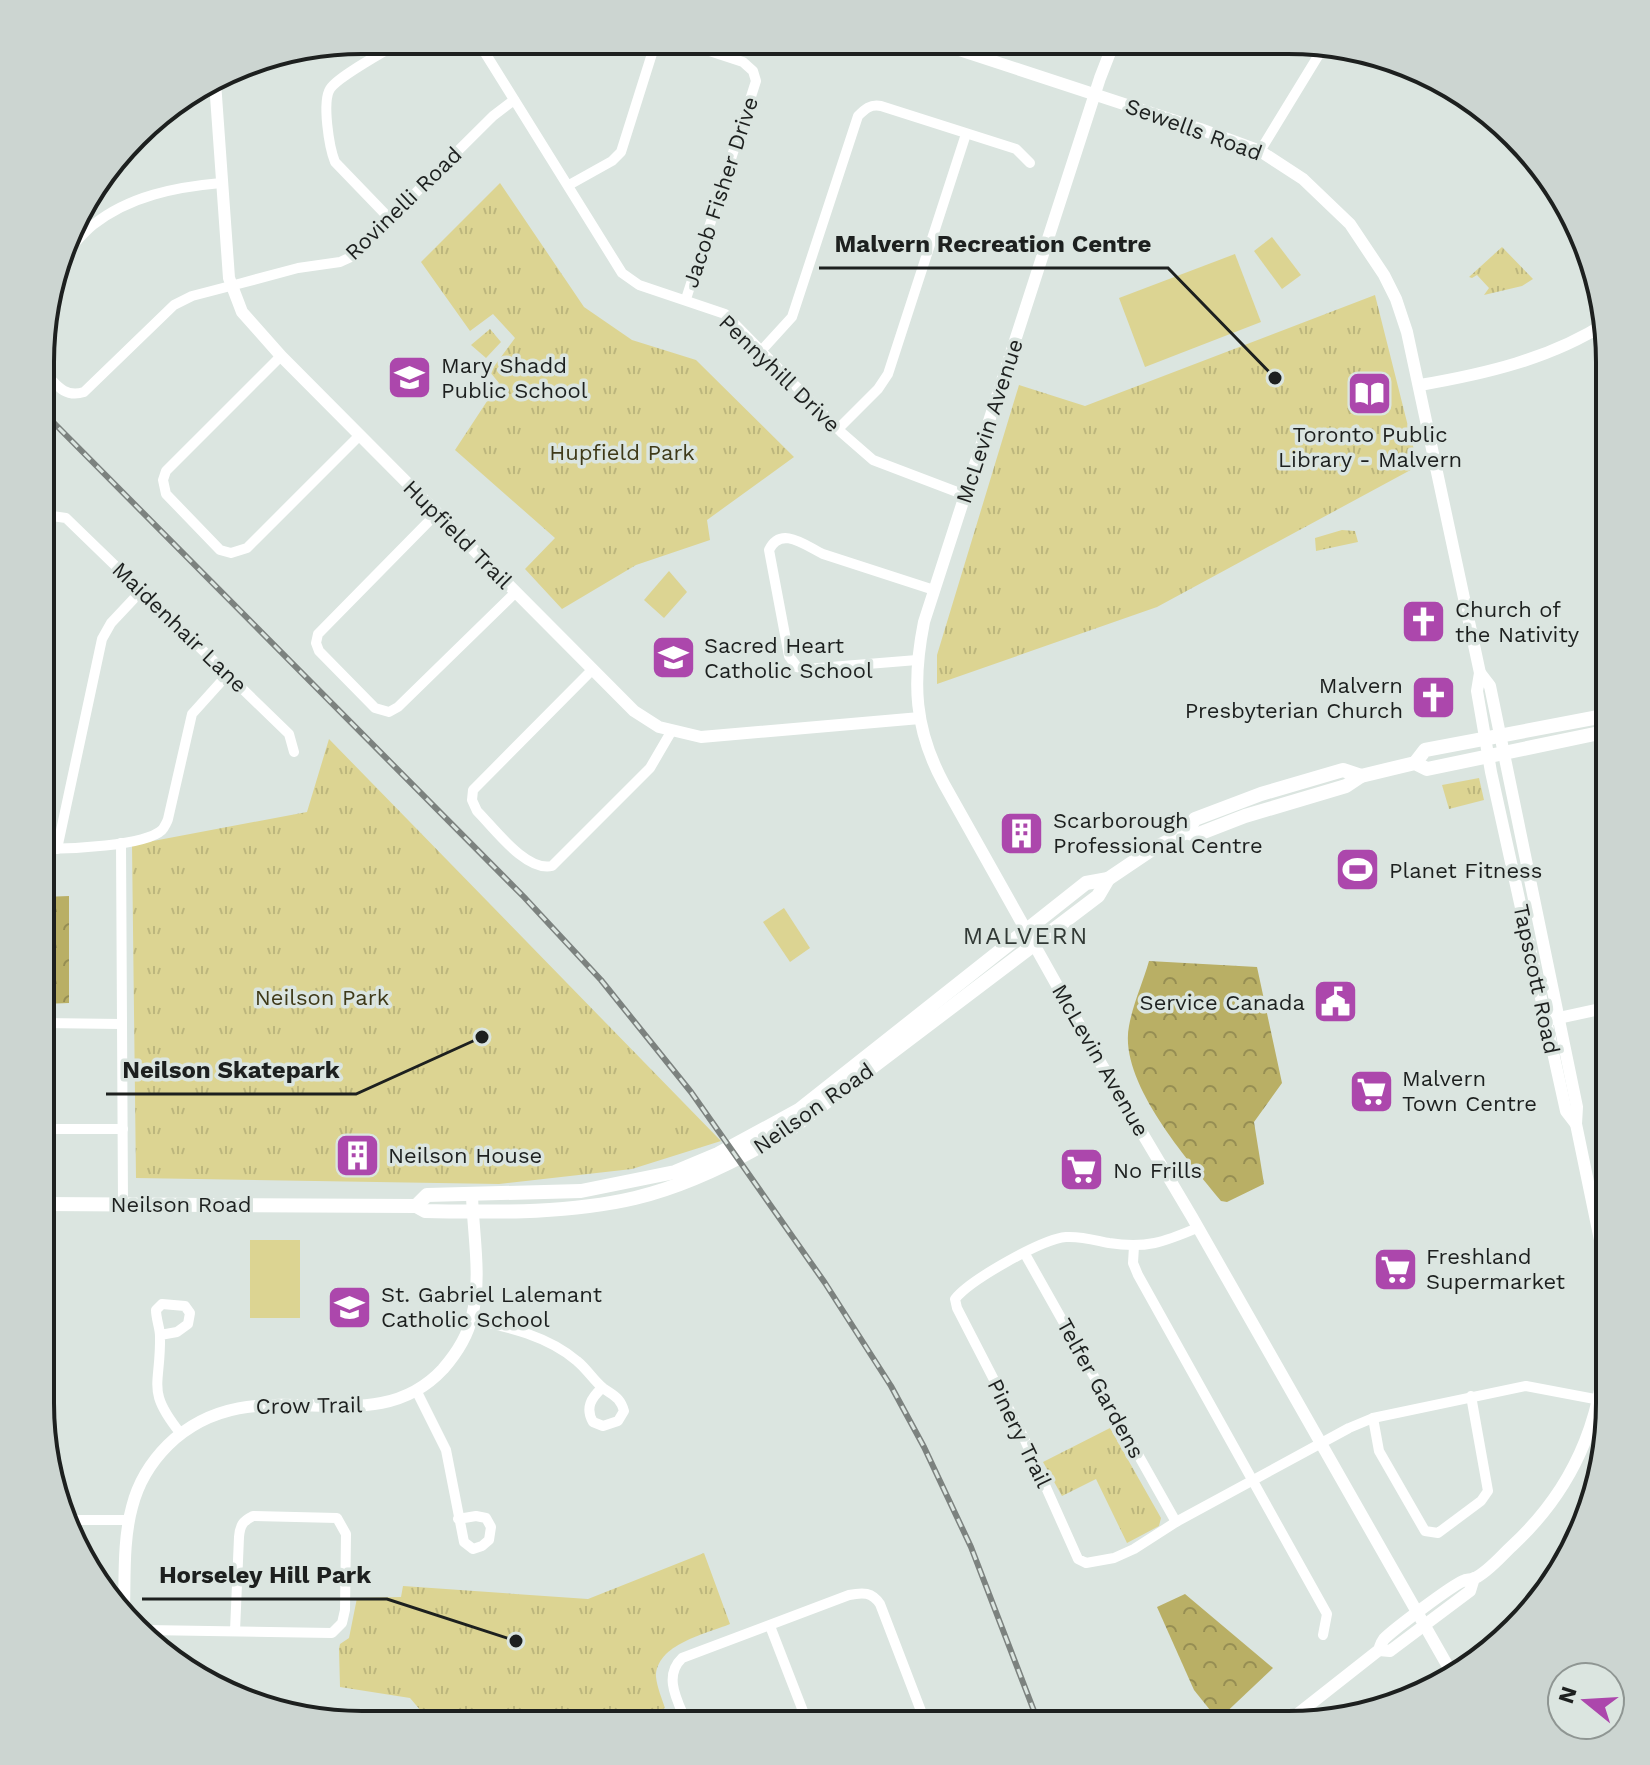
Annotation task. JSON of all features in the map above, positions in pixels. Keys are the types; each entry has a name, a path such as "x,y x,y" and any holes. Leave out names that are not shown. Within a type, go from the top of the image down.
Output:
{"main road":[{"name":"Neilson Road","path":"1415,763 1427,769 1496,756 1596,720"},
{"name":"Neilson Road","path":"54,1204 416,1206 425,1211 472,1212 595,1206 637,1197 697,1170 741,1143 789,1123 799,1110 1030,937 1086,883 1108,879 1151,850 1186,832 1196,835 1271,800 1346,786 1361,776 1415,763 1425,750 1494,737 1596,731"},
{"name":"Neilson Road","path":"416,1206 426,1195 581,1191 697,1170"}],"street":[{"path":"381,54 334,84 326,102 331,152 335,162 389,218"},
{"name":"Pennyhill Drive","path":"486,54 622,273 639,285 725,314 838,429 873,460 965,495"},
{"path":"569,185 612,161 621,152 652,54"},
{"name":"Jacob Fisher Drive","path":"686,299 756,81 753,71 743,62 719,54"},
{"name":"Sewells Road","path":"983,54 1260,151 1303,179 1332,204 1365,243 1396,299 1407,332 1480,673 1490,686 1494,737"},
{"name":"McLevin Avenue","path":"1110,54 934,590 917,660 920,718 934,766 1448,1666"},
{"path":"1260,151 1318,56"},
{"name":"Hupfield Trail","path":"216,91 231,287 242,312 281,356 634,711 671,732 701,737 920,718"},
{"name":"Rovinelli Road","path":"54,382 63,391 73,394 84,392 174,305 192,296 351,257 493,116 514,100"},
{"path":"762,350 792,317 858,116 868,107 881,106 1016,149 1030,163"},
{"path":"838,429 878,389 888,374 966,134"},
{"path":"79,240 115,210 175,188 221,183"},
{"path":"1420,385 1511,366 1594,329"},
{"path":"281,356 166,471 163,480 166,494 220,550 237,553 247,548 360,435"},
{"path":"437,513 318,634 316,643 319,651 375,708 389,712 398,707 516,592"},
{"name":"Maidenhair Lane","path":"54,517 66,518 228,674 289,734 294,752"},
{"path":"917,660 806,669 797,667 789,656 769,550 775,540 786,537 823,554 934,590"},
{"path":"142,590 111,623 102,639 57,849 121,843 163,829 168,819 192,714 228,674"},
{"path":"593,669 473,790 472,800 477,811 528,862 541,867 552,866 650,768 671,732"},
{"name":"Tapscott Road","path":"1494,737 1552,1019 1577,1107 1576,1124 1596,1219"},
{"path":"121,843 123,1203"},
{"path":"1552,1019 1596,1010"},
{"path":"54,1023 121,1024"},
{"path":"54,1129 123,1129"},
{"name":"Crow Trail","path":"125,1598 129,1520 139,1485 153,1461 181,1434 213,1415 244,1406 367,1406 401,1399 417,1392 453,1357 472,1319 476,1290 472,1195"},
{"name":"Pinery Trail","path":"1197,1228 1163,1243 1134,1246 1065,1237 1025,1254 964,1288 955,1299 1037,1466 1078,1559 1091,1564 1114,1558 1349,1428 1373,1418 1526,1386 1596,1400"},
{"path":"1134,1246 1133,1263 1138,1275 1327,1614 1323,1635"},
{"name":"Telfer Gardens","path":"1025,1254 1176,1522"},
{"path":"472,1319 551,1343 576,1360 602,1388"},
{"path":"160,1335 157,1398 170,1423 181,1434"},
{"path":"417,1392 444,1442 458,1519"},
{"path":"1373,1418 1379,1451 1425,1531 1438,1533 1481,1501 1488,1491 1471,1396"},
{"path":"1302,1710 1379,1650 1390,1651 1421,1619 1470,1591 1474,1578 1536,1523 1565,1483 1595,1420"},
{"path":"154,1630 332,1633 338,1629 345,1610 346,1534 337,1518 253,1516 243,1522 239,1537 235,1631"},
{"path":"77,1520 129,1520"},
{"path":"682,1711 671,1680 678,1661 859,1593 871,1595 880,1604 921,1711"},
{"path":"770,1626 803,1711"}],"green space":[{"name":"Hupfield Park","path":"500,183 584,307 632,340 696,360 794,457 707,520 710,540 636,565 562,609 525,569 555,538 455,450 499,383 490,372 515,338 493,314 470,331 421,262"},
{"path":"1272,237 1301,275 1282,289 1254,251"},
{"path":"1502,247 1533,279 1522,286 1484,295 1489,288 1477,275 1469,277"},
{"path":"1235,254 1261,322 1145,367 1119,298"},
{"path":"1375,295 1418,466 1157,607 937,684 937,655 1019,385 1085,406"},
{"path":"490,329 501,342 486,358 471,345"},
{"path":"1342,530 1355,531 1358,542 1316,551 1315,538"},
{"path":"669,571 687,592 664,618 644,600"},
{"name":"Neilson Park","path":"329,739 721,1141 632,1169 499,1184 136,1178 132,845 307,812"},
{"path":"1479,778 1484,800 1449,809 1442,785"},
{"path":"69,896 69,1003 54,1004 54,897"},
{"path":"784,908 810,948 790,962 763,922"},
{"path":"1149,961 1257,967 1282,1083 1254,1122 1264,1184 1227,1202 1221,1201 1174,1142 1158,1119 1134,1071 1128,1048 1129,1026"},
{"path":"250,1240 300,1240 300,1318 250,1318"},
{"path":"1110,1428 1161,1518 1159,1526 1127,1543 1096,1479 1062,1496 1043,1462"},
{"path":"704,1553 730,1624 696,1636 664,1656 656,1677 665,1708 657,1711 421,1711 410,1698 340,1687 339,1649 340,1644 349,1638 357,1598 401,1597 403,1586 588,1599"},
{"path":"1185,1594 1273,1668 1228,1711 1211,1711 1194,1690 1157,1607"}],"railway":[{"path":"54,423 524,897 601,980 691,1092 825,1283 891,1386 924,1447 971,1547 1034,1711"}],"place":[{"name":"Mary Shadd Public School","path":"410,378"},
{"name":"Malvern Recreation Centre","path":"1275,378"},
{"name":"Toronto Public Library - Malvern","path":"1370,393"},
{"name":"Church of the Nativity","path":"1424,622"},
{"name":"Sacred Heart Catholic School","path":"673,658"},
{"name":"Malvern Presbyterian Church","path":"1434,698"},
{"name":"Scarborough Professional Centre","path":"1022,833"},
{"name":"Planet Fitness","path":"1358,870"},
{"name":"Service Canada","path":"1336,1002"},
{"name":"Neilson Skatepark","path":"482,1037"},
{"name":"Malvern Town Centre","path":"1371,1091"},
{"name":"Neilson House","path":"357,1155"},
{"name":"No Frills","path":"1082,1170"},
{"name":"Freshland Supermarket","path":"1395,1269"},
{"name":"St. Gabriel Lalemant Catholic School","path":"350,1307"},
{"name":"Horseley Hill Park","path":"516,1641"}],"district":[{"name":"MALVERN","path":"1026,936"}]}
